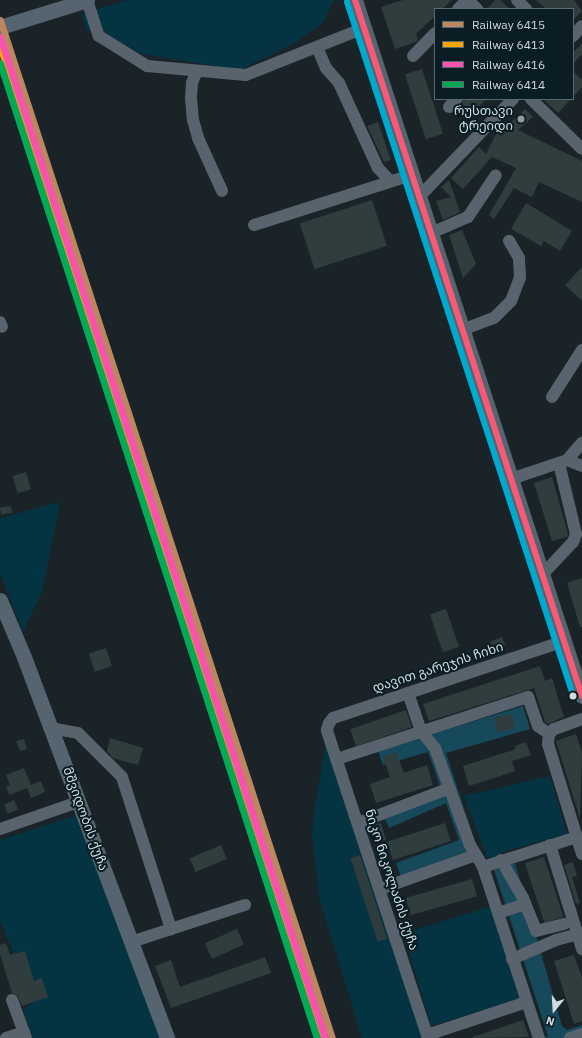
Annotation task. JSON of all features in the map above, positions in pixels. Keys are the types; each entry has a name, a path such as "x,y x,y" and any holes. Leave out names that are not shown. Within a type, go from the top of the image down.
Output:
{"main road":[{"path":"0,27 87,0"},
{"path":"355,0 564,641 577,666 582,696"},
{"name":"მშვიდობის ქუჩა","path":"0,600 167,1038"}],"street":[{"path":"87,0 100,36 147,66 246,75 364,28"},
{"path":"459,8 467,0 476,8"},
{"path":"517,0 525,8"},
{"path":"574,35 582,26"},
{"path":"413,56 434,34"},
{"path":"317,47 326,68 339,84 378,168 390,181"},
{"path":"197,71 192,83 191,98 194,120 198,138 222,191"},
{"path":"419,197 512,100"},
{"path":"532,100 582,149"},
{"path":"254,225 412,175"},
{"path":"431,233 468,217 496,175"},
{"path":"462,330 494,318 511,300 520,278 519,258 509,241"},
{"path":"552,397 582,350"},
{"path":"511,479 563,461 582,443"},
{"path":"563,461 582,466"},
{"path":"563,461 576,534 582,547"},
{"path":"542,574 573,542 576,534"},
{"name":"დავით გარეჯის ჩიხი","path":"328,730 334,718 564,641"},
{"path":"408,693 421,732 435,748 470,845 483,867 539,1038"},
{"path":"337,759 528,696 538,726 549,734"},
{"path":"582,719 554,729 549,734 548,744 582,854"},
{"path":"50,728 78,733 122,777 171,929"},
{"name":"ნიკო ნიკოლაძის ქუჩა","path":"328,730 428,1037"},
{"path":"358,823 450,788"},
{"path":"0,829 78,802"},
{"path":"483,867 576,837"},
{"path":"550,845 580,934 582,949"},
{"path":"380,889 476,855"},
{"path":"501,860 525,904 536,931 564,924"},
{"path":"498,913 525,904"},
{"path":"131,942 245,905"},
{"path":"512,959 556,940 580,934"},
{"path":"6,1038 25,1035 12,1000"},
{"path":"428,1037 527,1002"},
{"path":"570,1038 582,1034"}],"shaded area":[{"path":"127,0 334,0 322,24 291,45 239,70 142,54 110,36 103,29 87,31 81,14"},
{"path":"60,502 42,592 23,632 0,573 0,518"},
{"path":"523,706 530,729 446,753 477,848 401,877 396,863 459,840 446,803 389,828 380,809 440,786 428,752 383,765 378,751"},
{"path":"327,737 428,1038 362,1038 319,897 312,835 315,805"},
{"path":"550,776 567,834 503,852 489,862 464,796"},
{"path":"77,815 161,1038 33,1038 23,1010 34,1001 0,921 0,840"},
{"path":"515,863 562,1026 567,1030 582,1025 582,1038 544,1038 548,1036 494,870"},
{"path":"492,906 520,999 431,1026 403,933"}],"building":[{"path":"403,0 452,0 443,8 434,8 434,17 416,34 418,40 416,42 395,49 381,7"},
{"path":"495,0 500,0 509,8 488,8"},
{"path":"536,0 574,0 582,11 574,19 574,8 545,8"},
{"path":"582,43 582,54 574,63 574,52"},
{"path":"422,69 443,134 426,139 405,75"},
{"path":"574,72 582,80 582,87 574,96"},
{"path":"462,100 485,100 467,119 457,109"},
{"path":"544,100 570,100 558,113"},
{"path":"525,109 533,117 518,130 582,161 582,202 539,182 532,197 514,188 494,219 489,215 516,168 492,157 463,189 451,178 479,147 486,154 502,122 508,125"},
{"path":"378,122 391,160 384,162 367,126"},
{"path":"449,180 460,212 443,220 436,201 451,197 441,187"},
{"path":"372,200 387,246 315,269 300,223"},
{"path":"526,203 572,231 560,251 544,241 541,246 511,229"},
{"path":"462,230 476,264 463,278 449,235"},
{"path":"582,267 582,301 565,285"},
{"path":"26,472 31,489 18,493 13,476"},
{"path":"552,477 568,534 567,537 552,541 534,483"},
{"path":"11,506 12,513 1,514 0,508"},
{"path":"582,578 582,627 580,627 567,583"},
{"path":"446,609 459,647 443,652 430,615"},
{"path":"502,637 505,645 493,650 490,642"},
{"path":"106,648 112,666 95,672 89,654"},
{"path":"540,666 545,681 552,678 564,717 548,724 545,722 534,688 429,721 423,704"},
{"path":"406,710 412,727 356,746 350,729"},
{"path":"512,714 515,729 497,732 494,717"},
{"path":"576,734 582,753 580,819 556,741"},
{"path":"110,738 143,748 138,765 113,758 107,751"},
{"path":"24,739 27,749 20,751 16,741"},
{"path":"526,742 531,755 512,761 515,771 469,786 463,766 516,749 515,746"},
{"path":"396,752 404,773 427,765 433,785 376,803 370,784 390,777 383,756"},
{"path":"24,768 31,785 41,781 45,792 31,798 27,788 9,795 6,787 10,785 6,775"},
{"path":"14,800 18,809 8,814 4,804"},
{"path":"381,823 386,840 378,842 372,826"},
{"path":"445,823 451,841 393,860 387,842"},
{"path":"221,845 227,859 196,872 190,858"},
{"path":"360,855 387,939 378,942 350,858"},
{"path":"544,857 563,917 544,923 525,863"},
{"path":"573,862 577,876 572,877 580,903 576,904 564,865"},
{"path":"472,879 477,896 411,915 406,898"},
{"path":"237,929 244,945 212,959 205,943"},
{"path":"6,943 10,955 25,951 34,981 42,978 48,997 22,1006 17,995 12,993 0,954 0,945"},
{"path":"574,955 582,978 582,1021 574,1024 554,961"},
{"path":"265,957 271,973 171,1008 155,966 171,960 180,987"},
{"path":"523,1020 529,1037 473,1038 473,1037"}],"rail line":[{"name":"6415","path":"0,20 332,1038"},
{"name":"6416","path":"0,37 325,1038"},
{"name":"6413","path":"0,46 324,1038"},
{"name":"6414","path":"0,63 317,1038"}],"transit line":[{"path":"355,0 582,696"},
{"path":"347,2 574,698"}],"place":[{"name":"რუსთავი ტრეიდი","path":"521,119"}]}
